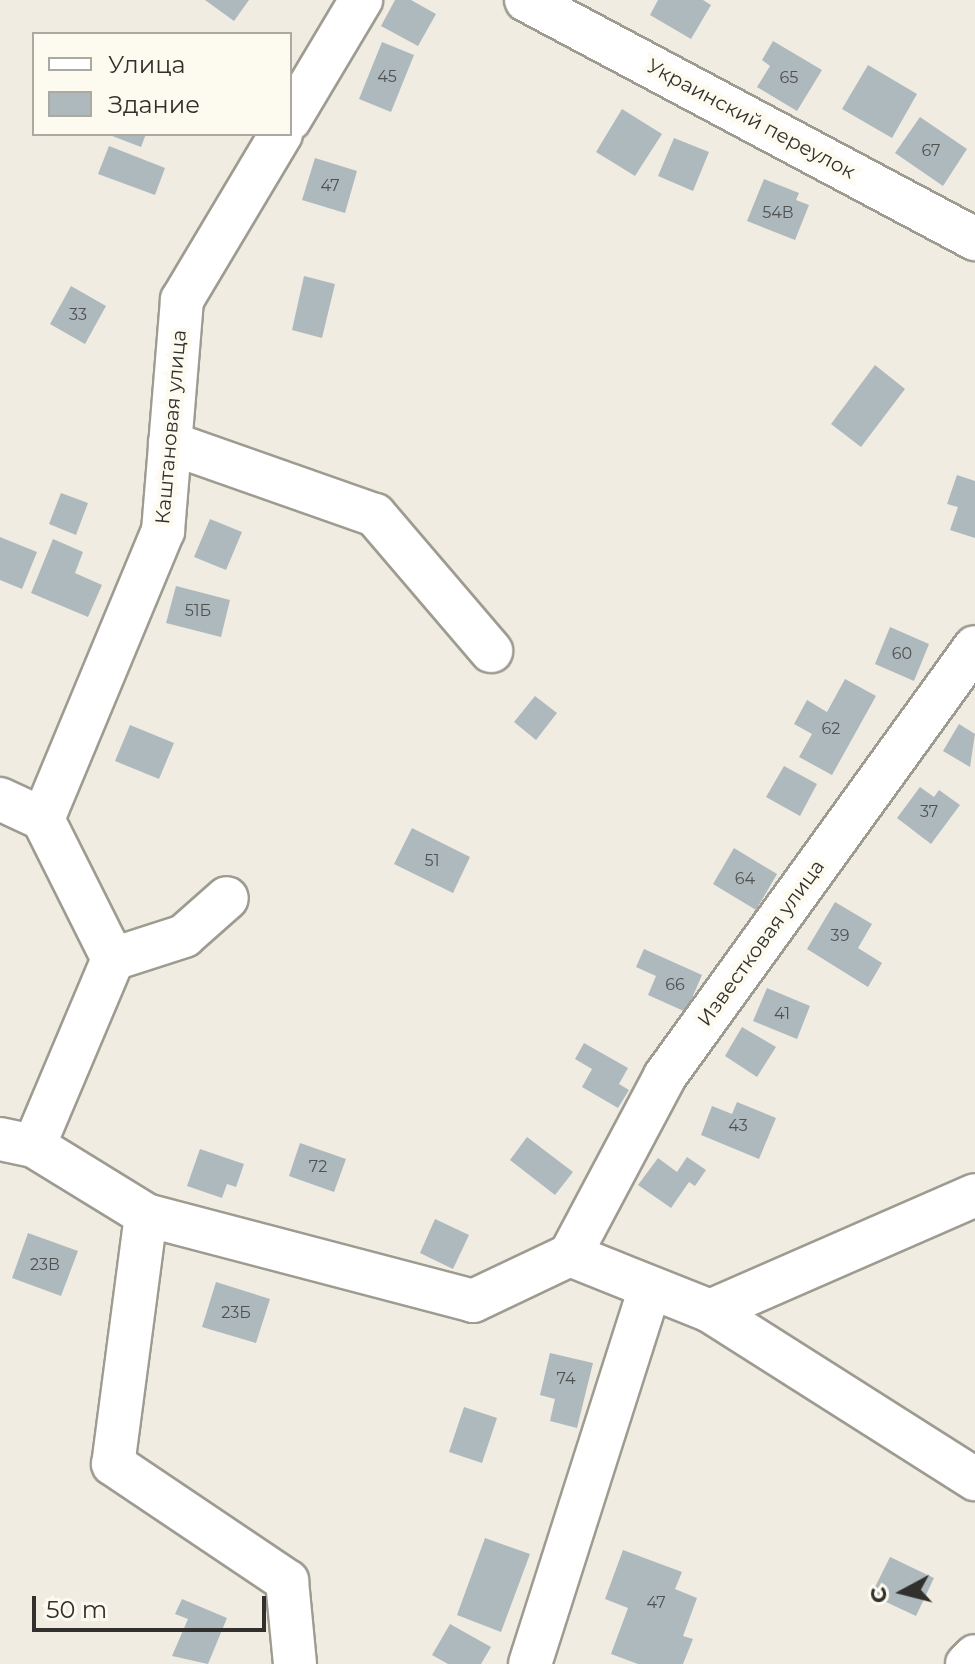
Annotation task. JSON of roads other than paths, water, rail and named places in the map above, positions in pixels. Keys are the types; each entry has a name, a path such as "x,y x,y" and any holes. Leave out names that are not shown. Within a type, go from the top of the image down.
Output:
{"street":[{"path":"292,116 361,0"},
{"name":"Украинский переулок","path":"526,0 975,239"},
{"name":"Каштановая улица","path":"43,819 163,531 182,300 280,136"},
{"path":"170,443 375,515 491,651"},
{"name":"Известковая улица","path":"570,1255 665,1076 975,647"},
{"path":"0,799 43,819 113,959"},
{"path":"227,898 184,936 113,959 17,1142 146,1215 473,1301 570,1255 710,1311 975,1479"},
{"path":"710,1311 975,1195"},
{"path":"146,1215 113,1464 287,1581 295,1664"},
{"path":"530,1664 650,1289"},
{"path":"929,1447 975,1438"},
{"path":"967,1664 975,1656"}]}
